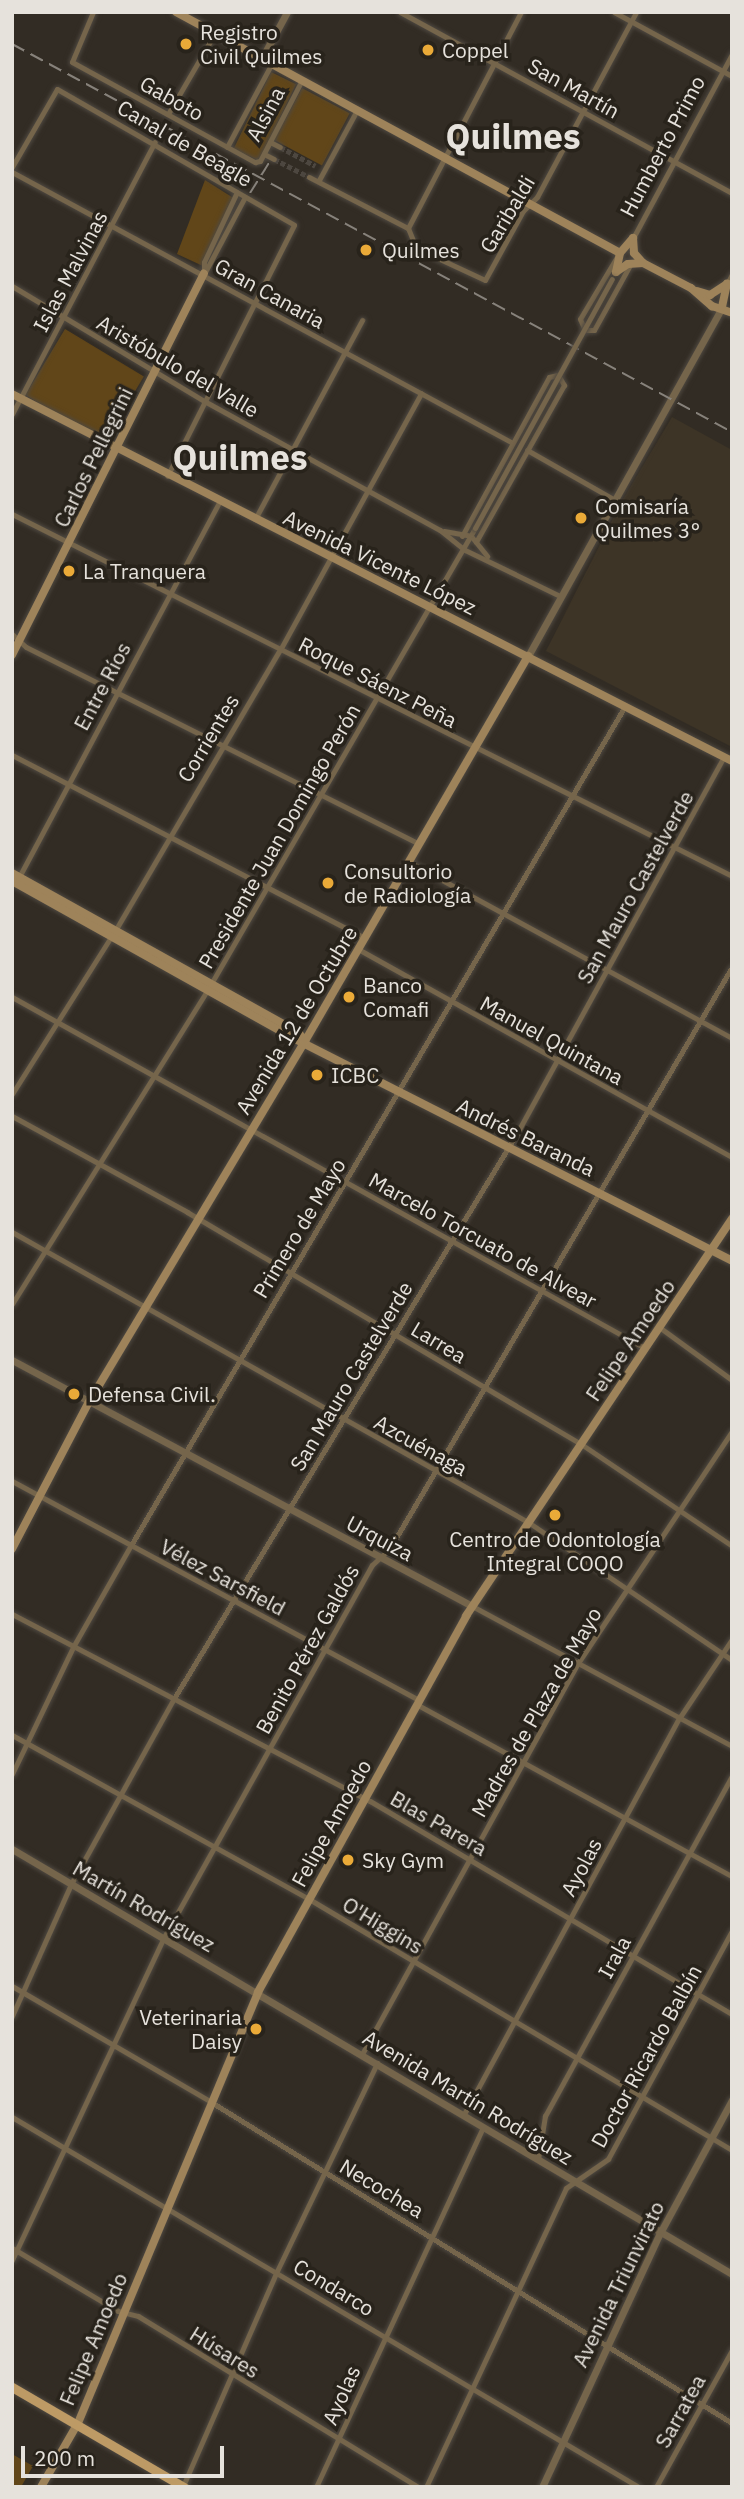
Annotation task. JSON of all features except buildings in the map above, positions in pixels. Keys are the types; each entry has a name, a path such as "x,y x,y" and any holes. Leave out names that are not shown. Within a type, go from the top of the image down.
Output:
{"main road":[{"path":"176,12 447,156 620,253"},
{"path":"633,238 634,253 643,263 691,288 710,295 727,284"},
{"name":"Humberto Primo","path":"614,275 620,253 633,238"},
{"path":"614,275 633,262 643,263"},
{"name":"Carlos Pellegrini","path":"12,655 204,274"},
{"path":"722,307 727,284"},
{"path":"691,288 712,306 722,307 732,313"},
{"name":"Avenida Vicente López","path":"16,396 167,476 728,759"},
{"name":"Avenida 12 de Octubre","path":"12,1549 89,1402 305,1041 528,656"},
{"name":"Andrés Baranda","path":"14,880 298,1032 305,1041 398,1092 732,1261"},
{"name":"Felipe Amoedo","path":"41,2487 78,2423 258,1992 472,1606 732,1219"},
{"path":"12,2386 184,2486"}],"street":[{"name":"Gaboto","path":"93,12 72,62 257,162"},
{"name":"Alsina","path":"262,58 287,12"},
{"name":"San Martín","path":"400,12 732,193"},
{"path":"309,177 408,228 521,12"},
{"path":"614,12 732,76"},
{"name":"Garibaldi","path":"408,228 416,248 481,280 488,277 583,112 636,12"},
{"path":"168,114 215,33"},
{"name":"Humberto Primo","path":"633,238 732,54"},
{"path":"227,147 272,63"},
{"name":"Alsina","path":"257,162 264,154 302,80"},
{"name":"Canal de Beagle","path":"12,169 57,89 155,142 295,228 257,303"},
{"path":"319,180 357,110"},
{"name":"Islas Malvinas","path":"12,414 16,396 63,317 155,142"},
{"path":"270,142 280,147"},
{"path":"264,154 274,159"},
{"path":"315,166 324,171"},
{"name":"Gran Canaria","path":"12,169 511,442"},
{"name":"Carlos Pellegrini","path":"204,274 204,262 237,192"},
{"name":"Carlos Pellegrini","path":"204,274 245,197"},
{"name":"Humberto Primo","path":"620,253 580,319 584,330 594,330 633,262"},
{"path":"727,284 732,274"},
{"name":"Presidente Juan Domingo Perón","path":"12,1304 209,986 465,550 614,275"},
{"name":"Aristóbulo del Valle","path":"12,286 206,402 440,530 465,550 489,558 560,596"},
{"path":"167,476 257,303"},
{"name":"Avenida 12 de Octubre","path":"528,656 722,307"},
{"path":"255,519 362,320"},
{"path":"462,536 549,376 558,375 564,385 476,542"},
{"name":"Corrientes","path":"12,1094 114,933 221,744 281,650 421,393"},
{"path":"527,450 615,500"},
{"name":"Entre Ríos","path":"14,880 68,785 219,502"},
{"path":"12,524 14,515"},
{"name":"Roque Sáenz Peña","path":"14,515 168,595 732,876"},
{"name":"Aristóbulo del Valle","path":"440,530 471,536 489,558"},
{"path":"12,634 19,641 116,694 419,844"},
{"name":"Primero de Mayo","path":"12,1774 73,1647 131,1545 570,795 625,706"},
{"path":"12,755 365,938"},
{"name":"San Mauro Castelverde","path":"12,2016 71,1884 173,1700 231,1599 344,1419 507,1146 674,848 728,759"},
{"path":"409,862 732,1038"},
{"name":"Manuel Quintana","path":"358,949 732,1157"},
{"name":"Benito Pérez Galdós","path":"12,2260 164,1937 325,1649 544,1291 732,967"},
{"name":"Marcelo Torcuato de Alvear","path":"12,997 645,1348"},
{"name":"Larrea","path":"12,1116 199,1218 581,1444 732,1546"},
{"name":"Azcuénaga","path":"12,1232 528,1522 732,1660"},
{"path":"659,1327 732,1380"},
{"name":"Urquiza","path":"12,1360 732,1745"},
{"name":"Madres de Plaza de Mayo","path":"362,2054 578,1663 732,1431"},
{"name":"Vélez Sarsfield","path":"12,1481 325,1649 523,1763 732,1876"},
{"name":"Blas Parera","path":"12,1614 365,1798 732,2014"},
{"name":"Ayolas","path":"464,2114 680,1717 732,1639"},
{"name":"O'Higgins","path":"12,1735 309,1899 732,2150"},
{"name":"Irala","path":"538,2159 542,2122 732,1776"},
{"name":"Martín Rodríguez","path":"12,1849 258,1992"},
{"name":"Doctor Ricardo Balbín","path":"573,2181 608,2159 732,1931"},
{"name":"Necochea","path":"12,1986 211,2102 432,2236 608,2344 700,2406 732,2423"},
{"name":"Avenida Martín Rodríguez","path":"258,1992 660,2233"},
{"path":"184,2486 277,2272 377,2063"},
{"name":"Avenida Triunvirato","path":"542,2487 660,2233 732,2100"},
{"name":"Condarco","path":"12,2117 639,2487"},
{"name":"Ayolas","path":"316,2487 484,2127"},
{"path":"426,2487 573,2181"},
{"path":"660,2233 732,2274"},
{"name":"Húsares","path":"15,2249 123,2312 138,2316 418,2487"},
{"name":"Sarratea","path":"656,2487 732,2350"}],"shaded area":[{"path":"271,72 296,84 259,161 234,148"},
{"path":"302,88 350,113 322,165 274,140"},
{"path":"205,180 235,199 205,267 177,254"},
{"path":"65,329 144,376 104,442 25,395"},
{"path":"672,417 732,450 732,747 546,651 622,501"},
{"path":"12,2454 33,2466 21,2487 12,2487"}],"tunnel":[{"path":"280,147 315,166"},
{"path":"274,159 309,177"}],"railway":[{"path":"12,44 732,432"},
{"path":"250,193 272,158"}],"place":[{"name":"Registro Civil Quilmes","path":"186,44"},
{"name":"Coppel","path":"428,50"},
{"name":"Quilmes","path":"366,250"},
{"name":"Comisaría Quilmes 3°","path":"581,518"},
{"name":"La Tranquera","path":"69,571"},
{"name":"Consultorio de Radiología","path":"328,883"},
{"name":"Banco Comafi","path":"349,997"},
{"name":"ICBC","path":"317,1075"},
{"name":"Defensa Civil.","path":"74,1394"},
{"name":"Centro de Odontología Integral COQO","path":"555,1515"},
{"name":"Sky Gym","path":"348,1860"},
{"name":"Veterinaria Daisy","path":"256,2029"}],"district":[{"name":"Quilmes","path":"513,136"},
{"name":"Quilmes","path":"240,457"}]}
